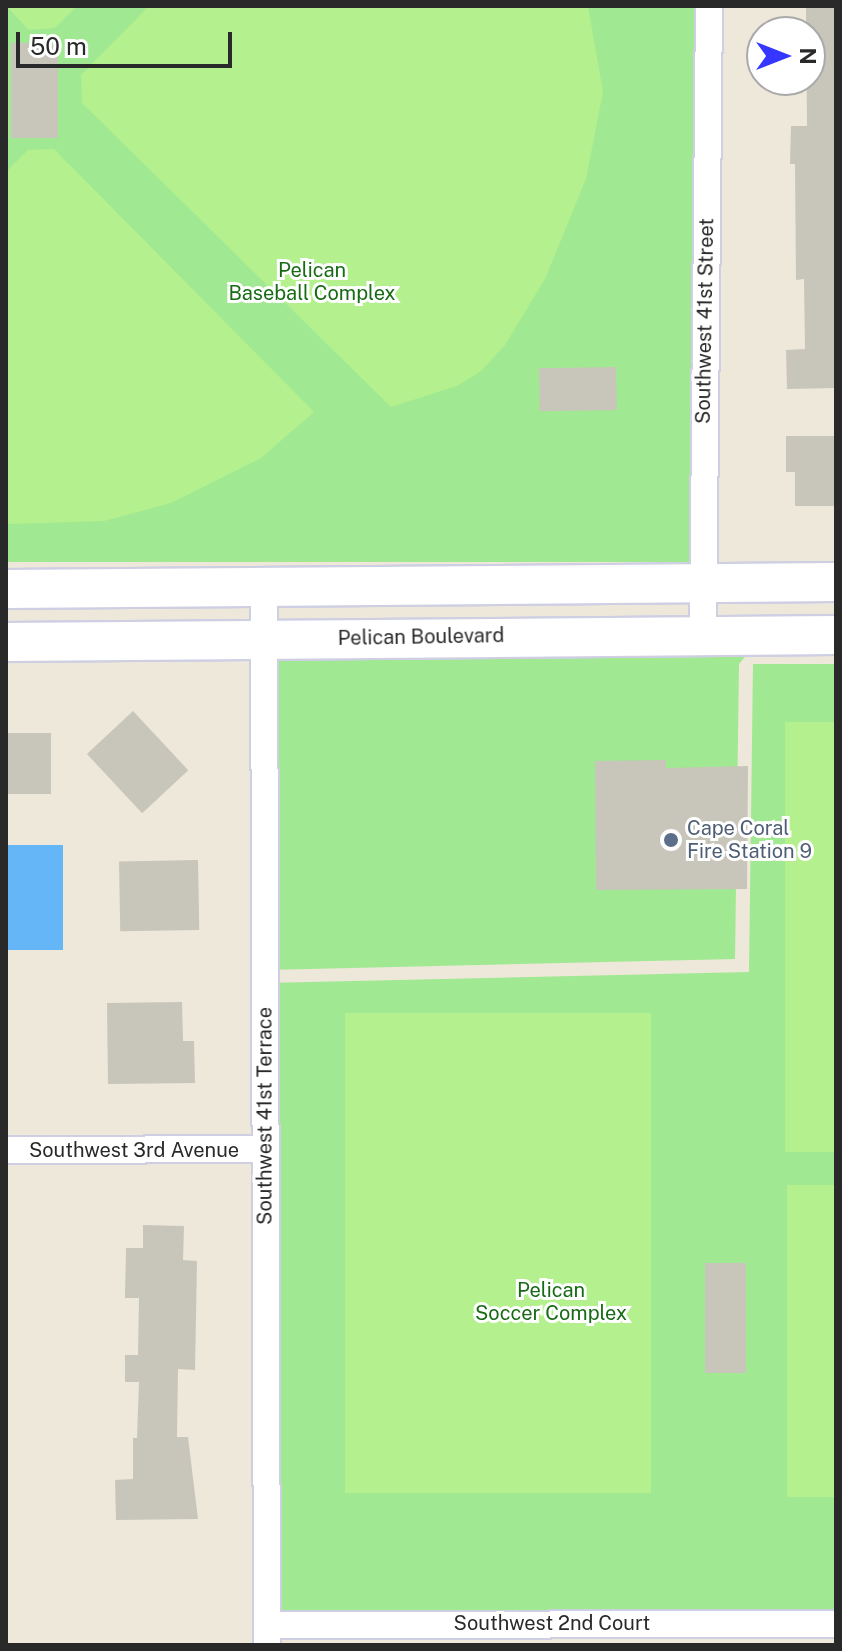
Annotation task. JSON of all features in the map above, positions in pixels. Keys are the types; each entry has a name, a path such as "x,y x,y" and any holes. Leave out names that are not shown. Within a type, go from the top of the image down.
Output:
{"street":[{"name":"Southwest 41st Street","path":"703,637 709,6"},
{"path":"6,589 836,582"},
{"name":"Southwest 41st Terrace","path":"264,587 262,1149 267,1635"},
{"name":"Pelican Boulevard","path":"6,642 836,635"},
{"name":"Southwest 3rd Avenue","path":"6,1150 262,1149"},
{"name":"Southwest 2nd Court","path":"267,1635 836,1624"}],"green space":[{"name":"Pelican Baseball Complex","path":"6,6 708,6 708,562 6,562"},
{"path":"6,6 77,6 55,28 29,30"},
{"path":"149,6 588,6 603,92 586,179 545,279 505,345 481,371 457,386 391,407 82,103 81,75"},
{"path":"54,149 314,412 261,458 171,503 104,521 12,524 6,523 6,172 28,150"},
{"path":"749,652 739,664 735,959 267,970 266,655"},
{"name":"Pelican Soccer Complex","path":"753,664 836,664 836,1623 267,1625 265,983 749,972"},
{"path":"785,722 836,722 836,1152 785,1152"},
{"path":"345,1013 651,1013 651,1493 345,1493"},
{"path":"787,1185 836,1185 836,1497 787,1497"}],"water":[{"path":"6,845 63,845 63,950 6,950"}],"building":[{"path":"806,6 836,6 836,388 787,389 786,350 805,349 804,279 796,280 795,164 790,164 791,126 807,126 807,96 826,96 826,16 806,16"},
{"path":"11,43 58,43 58,138 11,138"},
{"path":"616,367 617,410 540,411 539,368"},
{"path":"786,436 836,436 836,506 795,506 795,472 786,472"},
{"path":"133,711 188,770 142,813 87,754"},
{"path":"6,733 51,733 51,794 6,794"},
{"name":"Cape Coral Fire Station 9","path":"666,760 666,768 748,766 747,889 596,890 595,761"},
{"path":"198,860 199,930 120,931 119,861"},
{"path":"182,1002 183,1041 194,1041 195,1083 108,1084 107,1003"},
{"path":"143,1225 184,1226 183,1260 197,1261 195,1370 178,1369 177,1437 188,1437 198,1519 116,1520 115,1480 133,1479 133,1438 137,1438 139,1382 125,1382 125,1355 138,1355 139,1298 125,1298 126,1248 143,1248"},
{"path":"705,1263 746,1263 746,1373 705,1373"}],"place":[{"name":"Cape Coral Fire Station 9","path":"671,840"}]}
